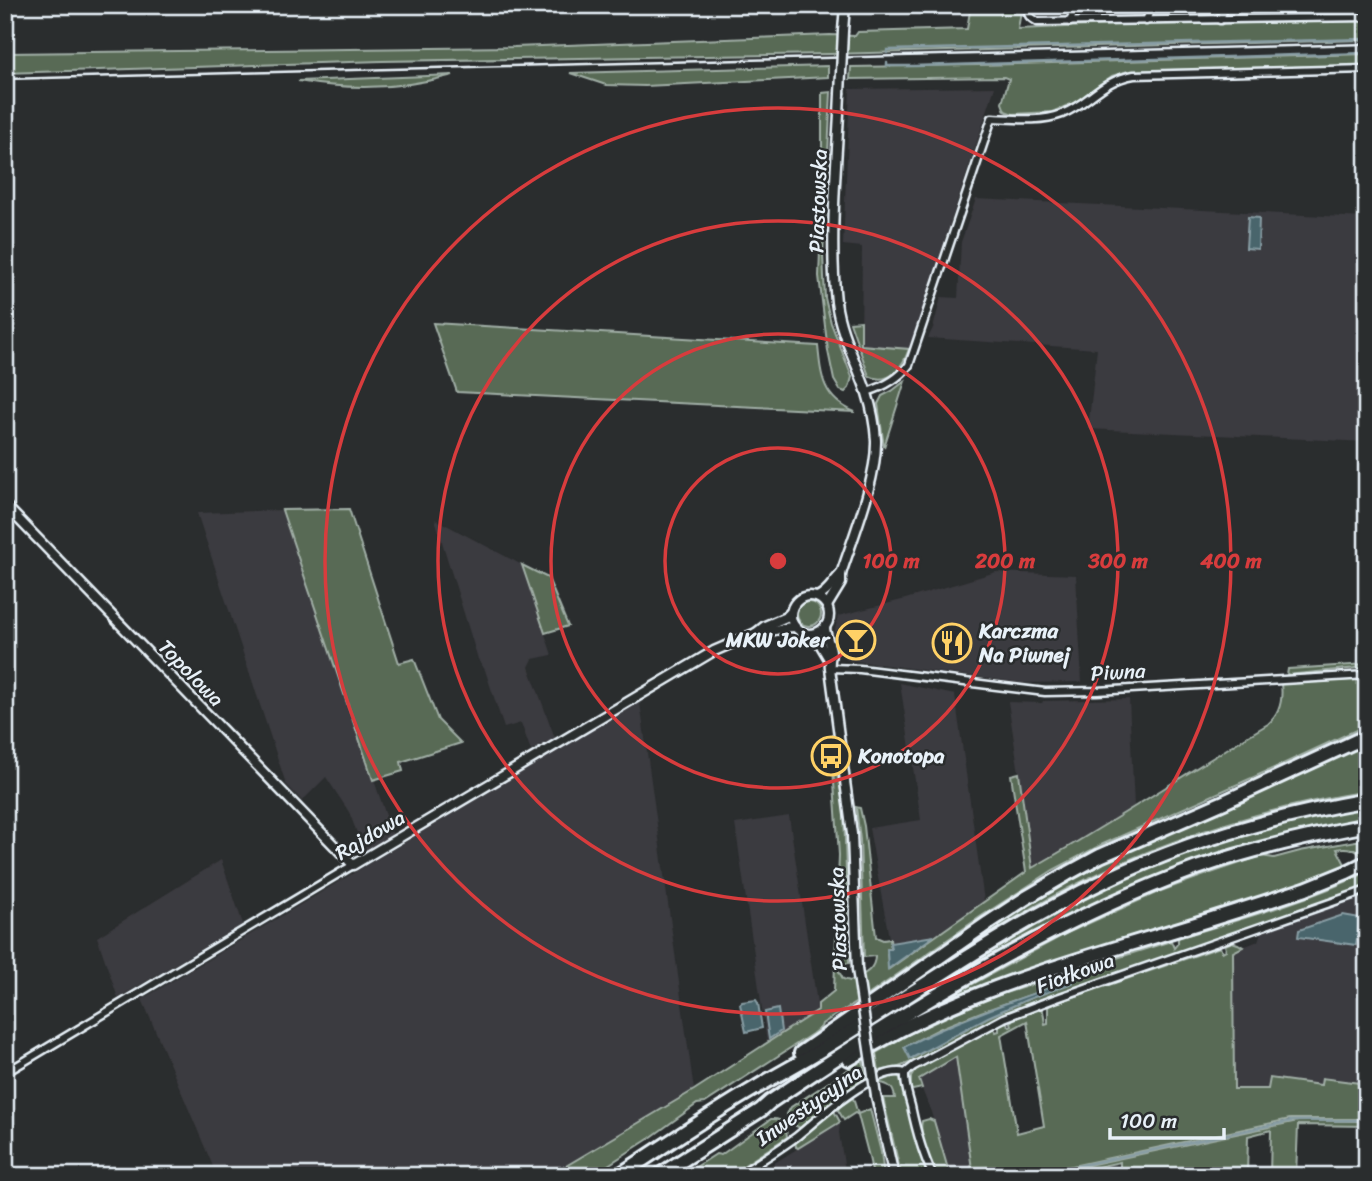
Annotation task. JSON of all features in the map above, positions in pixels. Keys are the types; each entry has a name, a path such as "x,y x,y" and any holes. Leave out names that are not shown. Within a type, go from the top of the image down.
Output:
{"highway":[{"path":"756,1087 988,923 1047,885 1100,856 1367,736"},
{"path":"618,1176 948,969 1032,918 1102,882 1185,847 1241,828 1367,800"},
{"path":"658,1176 761,1110 857,1043 1008,954 1105,906 1234,856 1367,825"},
{"path":"761,1110 777,1104 888,1035 947,1006 1038,971 1305,889 1367,862"}],"street":[{"name":"Piastowska","path":"827,606 841,583 841,574 867,492 876,442 867,392 842,329 836,305 833,262 845,5"},
{"path":"1028,5 1028,14 1038,22 1367,17"},
{"path":"1070,22 1076,5"},
{"path":"1146,21 1152,5"},
{"path":"1220,20 1225,5"},
{"path":"867,392 900,376 909,365 992,118 1052,117 1074,107 1104,85 1134,75 1367,69"},
{"name":"Topolowa","path":"5,505 353,865"},
{"name":"Piastowska","path":"817,597 827,591 841,574"},
{"path":"817,597 827,606 829,617 825,628 819,632 804,634 794,627 790,613 800,598 817,597"},
{"name":"Rajdowa","path":"5,1073 714,651 756,633 790,613"},
{"name":"Rajdowa","path":"756,633 794,627"},
{"name":"Piastowska","path":"825,628 831,648 829,664 852,834 857,969 876,1096 894,1176"},
{"name":"Piastowska","path":"813,634 817,637 829,664"},
{"name":"Piwna","path":"829,664 1045,692 1367,675"},
{"name":"Fiołkowa","path":"905,1073 961,1040 1029,1008 1367,890"},
{"name":"Inwestycyjna","path":"737,1176 798,1135 829,1108 870,1082 888,1072 905,1073"},
{"path":"905,1073 915,1126 933,1176"}],"shaded area":[{"path":"995,87 909,349 861,345 862,247 843,245 850,89"},
{"path":"976,199 1367,218 1367,442 1088,429 1097,349 928,338 941,297 958,298 961,242"},
{"path":"282,510 393,836 364,851 349,812 326,777 302,801 286,784 197,513"},
{"path":"435,519 522,565 552,655 533,659 529,667 555,738 531,751 521,723 504,728 485,670 478,659"},
{"path":"996,572 1076,575 1082,682 1022,683 847,660 839,652 834,634 838,616"},
{"path":"900,683 955,695 984,901 934,936 890,943 869,828 921,820"},
{"path":"1129,699 1134,806 1031,868 1008,702"},
{"path":"640,702 694,1090 549,1176 217,1176 142,999"},
{"path":"789,816 818,1010 767,1043 735,824"},
{"path":"221,860 243,924 118,998 97,937"},
{"path":"1367,896 1367,1084 1323,1078 1322,1085 1271,1078 1268,1089 1234,1089 1233,951 1258,941 1261,932"},
{"path":"956,1056 973,1176 950,1176 918,1079"},
{"path":"840,1122 839,1133 846,1176 760,1176 760,1172"}],"green space":[{"path":"971,5 1022,5 1018,29 1367,21 1367,40 830,54 382,61 5,73 5,53 514,47 855,36 858,32 967,29"},
{"path":"1367,54 1367,65 1128,71 1112,76 1076,102 1052,112 1013,114 1005,111 1002,103 1009,79 1004,77 850,79 851,67"},
{"path":"828,66 828,77 645,86 606,85 570,73"},
{"path":"453,75 376,87 298,81"},
{"path":"831,92 823,255 825,298 831,323 852,377 845,392 840,390 834,380 819,276 822,93"},
{"path":"861,321 861,345 909,349 895,373 883,378 869,376 850,322"},
{"path":"433,323 818,346 823,377 830,394 844,407 855,412 457,392"},
{"path":"905,381 884,447 878,404 882,396"},
{"path":"349,509 399,663 414,659 438,720 461,743 401,762 403,771 373,780 282,510"},
{"path":"522,565 548,578 568,626 545,633"},
{"path":"809,602 818,605 821,614 818,623 809,626 800,623 797,614 800,605"},
{"path":"1367,664 1367,667 1287,675 1288,669"},
{"path":"1367,679 1367,725 1101,845 1053,870 822,1024 812,1034 705,1103 697,1104 591,1176 549,1176 694,1090 818,1010 818,1004 834,991 839,855 833,768 839,780 844,810 849,963 838,965 837,968 843,979 850,981 870,969 875,956 864,957 860,840 856,807 860,808 864,826 876,937 890,939 891,949 887,954 889,969 1026,872 1011,775 1019,773 1032,868 1268,724 1280,706 1281,684"},
{"path":"1367,742 1367,791 1294,805 1188,836 1154,849 1068,889 939,966 937,964 1016,910 1086,870"},
{"path":"1367,805 1367,821 1252,846 966,972 792,1079 790,1076 944,977 1073,901 1126,876 1244,832"},
{"path":"1367,839 1367,851 1360,854 1350,848 1337,849 1347,868 1329,875 938,1006 936,1004 1067,933 1158,892 1261,856 1274,858"},
{"path":"1367,872 1367,887 1030,1003 1001,1014 924,1057 899,1067 879,1071 876,1053 911,1033 986,999 1171,941 1174,948 1178,938 1274,909","holes":["1072,980 988,1017 911,1059 904,1047 981,1012"]},
{"path":"1232,942 1243,947 1233,952 1234,1089 1268,1089 1270,1078 1321,1085 1322,1078 1367,1084 1367,1119 1290,1119 1026,1176 973,1176 956,1057 919,1079 922,1088 911,1089 911,1077 916,1069 992,1029 999,1031 999,1025 1006,1022 1012,1026 1013,1018 1040,1008 1045,1024 1048,1023 1050,1005 1220,947 1222,952 1226,950 1225,945","holes":["1027,1021 1044,1126 1017,1133 1001,1035"]},
{"path":"863,1060 866,1080 823,1108 800,1128 790,1121 787,1114 791,1107"},
{"path":"895,1075 900,1078 918,1150 928,1176 903,1176 899,1166 883,1098 895,1098 889,1086 880,1083 887,1076"},
{"path":"853,1098 858,1114 870,1109 884,1176 873,1176 858,1115 855,1113 844,1120 838,1110"},
{"path":"834,1111 840,1122 796,1147 795,1141"},
{"path":"771,1119 784,1123 787,1137 728,1176 682,1176 716,1154 721,1155"},
{"path":"922,1121 934,1121 950,1176 938,1176 926,1149 921,1127"},
{"path":"1298,1121 1367,1121 1367,1126 1298,1125 1296,1176 1270,1176 1271,1130 1248,1136 1247,1176 1120,1176 1120,1162 1075,1172 1075,1176 1036,1176"}],"water":[{"path":"1248,217 1259,218 1258,249 1246,248"},
{"path":"1343,915 1360,918 1356,945 1298,937 1299,930"},
{"path":"934,936 888,969 887,949 891,949 890,943"},
{"path":"1072,980 1073,983 988,1017 910,1059 904,1047 966,1019"},
{"path":"756,1000 762,1028 746,1032 740,1004"},
{"path":"778,1009 781,1031 769,1039 765,1012"}],"waterway":[{"path":"887,53 887,50 1367,39"},
{"path":"887,63 887,66 915,66 1367,53"},
{"path":"1030,1176 1291,1121 1367,1120"}],"railway":[{"path":"5,79 1367,44"}],"place":[{"name":"MKW Joker","path":"856,640"},
{"name":"Karczma Na Piwnej","path":"952,643"},
{"name":"Konotopa","path":"831,756"}]}
